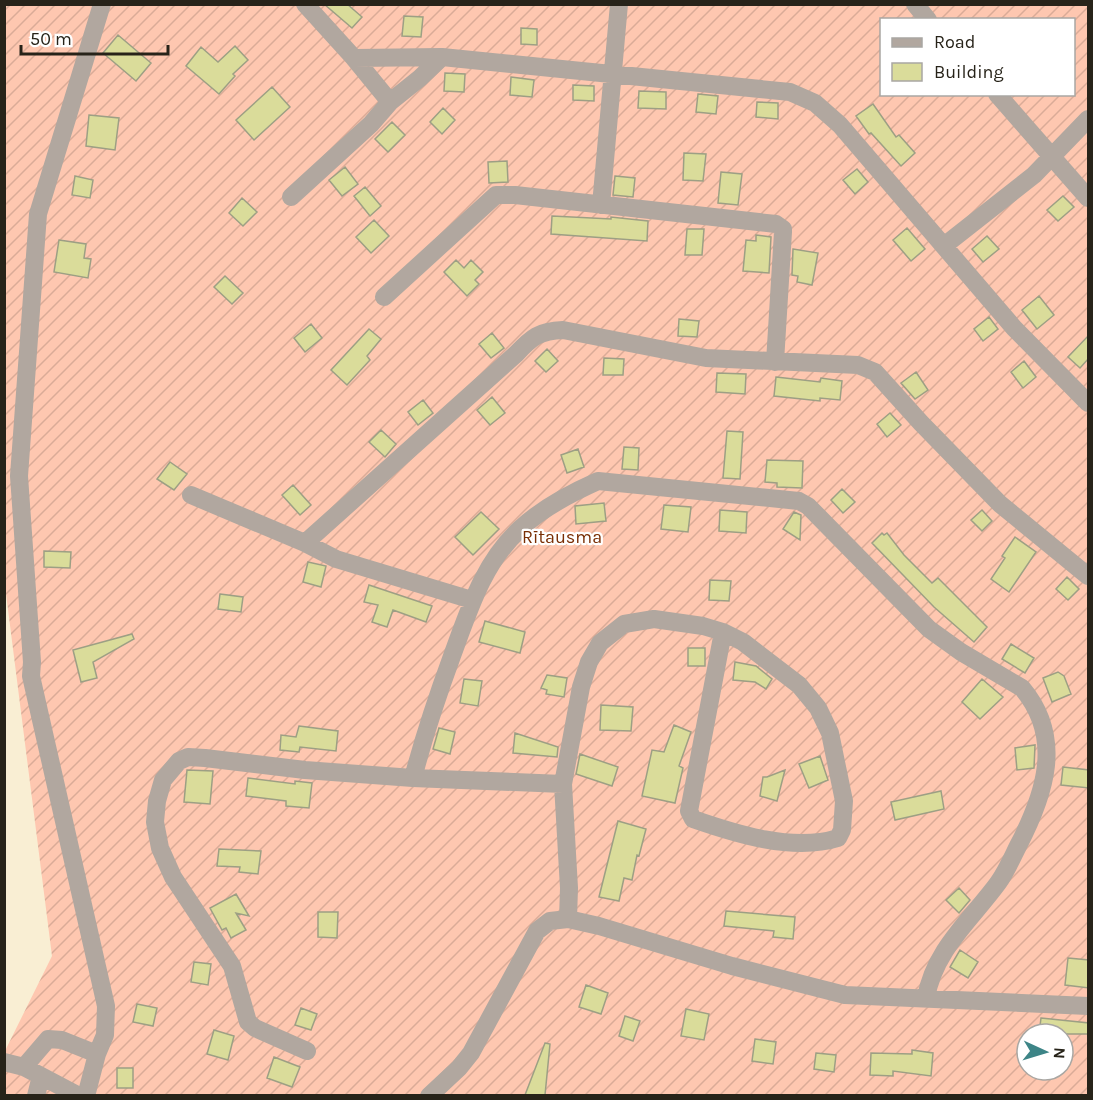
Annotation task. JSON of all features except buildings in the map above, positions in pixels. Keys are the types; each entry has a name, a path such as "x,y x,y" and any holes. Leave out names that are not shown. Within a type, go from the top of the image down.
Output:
{"street":[{"path":"86,1095 97,1053 105,1035 106,1006 31,676 20,476 38,214 102,4"},
{"path":"305,4 390,102"},
{"path":"601,205 619,4"},
{"path":"915,4 926,18"},
{"path":"354,58 442,57 613,73 790,92 815,103 840,125 1014,328 1089,403"},
{"path":"291,197 371,124 390,102 442,57"},
{"path":"999,96 1089,198"},
{"path":"945,245 1035,175 1089,119"},
{"path":"384,297 496,195 515,195 776,224 783,229 775,362"},
{"path":"304,543 532,338 547,330 563,330 706,358 858,365 875,372 1000,504 1089,576"},
{"path":"413,778 426,727 472,600 490,564 520,529 569,494 598,481 799,501 808,506 929,629 1022,688 1042,726 1047,746 1046,772 1041,794 1030,823 1000,881 945,948 928,983 926,998"},
{"path":"191,495 336,559 472,600"},
{"path":"568,919 569,888 563,784 581,687 589,662 600,643 620,626 646,620 679,622 723,632 743,642 799,685 818,708 830,733 844,801 842,830 838,838 826,842 784,842 728,831 693,819 689,811 723,632"},
{"path":"307,1052 268,1032 255,1028 248,1022 232,966 173,877 160,848 155,822 157,801 163,780 179,761 188,757 305,770 413,778 563,784"},
{"path":"429,1095 459,1068 471,1053 537,931 550,921 568,919 599,926 732,966 845,995 1089,1006"},
{"path":"36,1095 32,1071 48,1039 62,1040 97,1053"},
{"path":"4,1062 32,1071 79,1095"}],"green space":[{"name":"Rītausma","path":"5,5 1088,5 1088,1095 5,1096 4,1053 52,956 4,578 4,271 6,250 4,248"}]}
